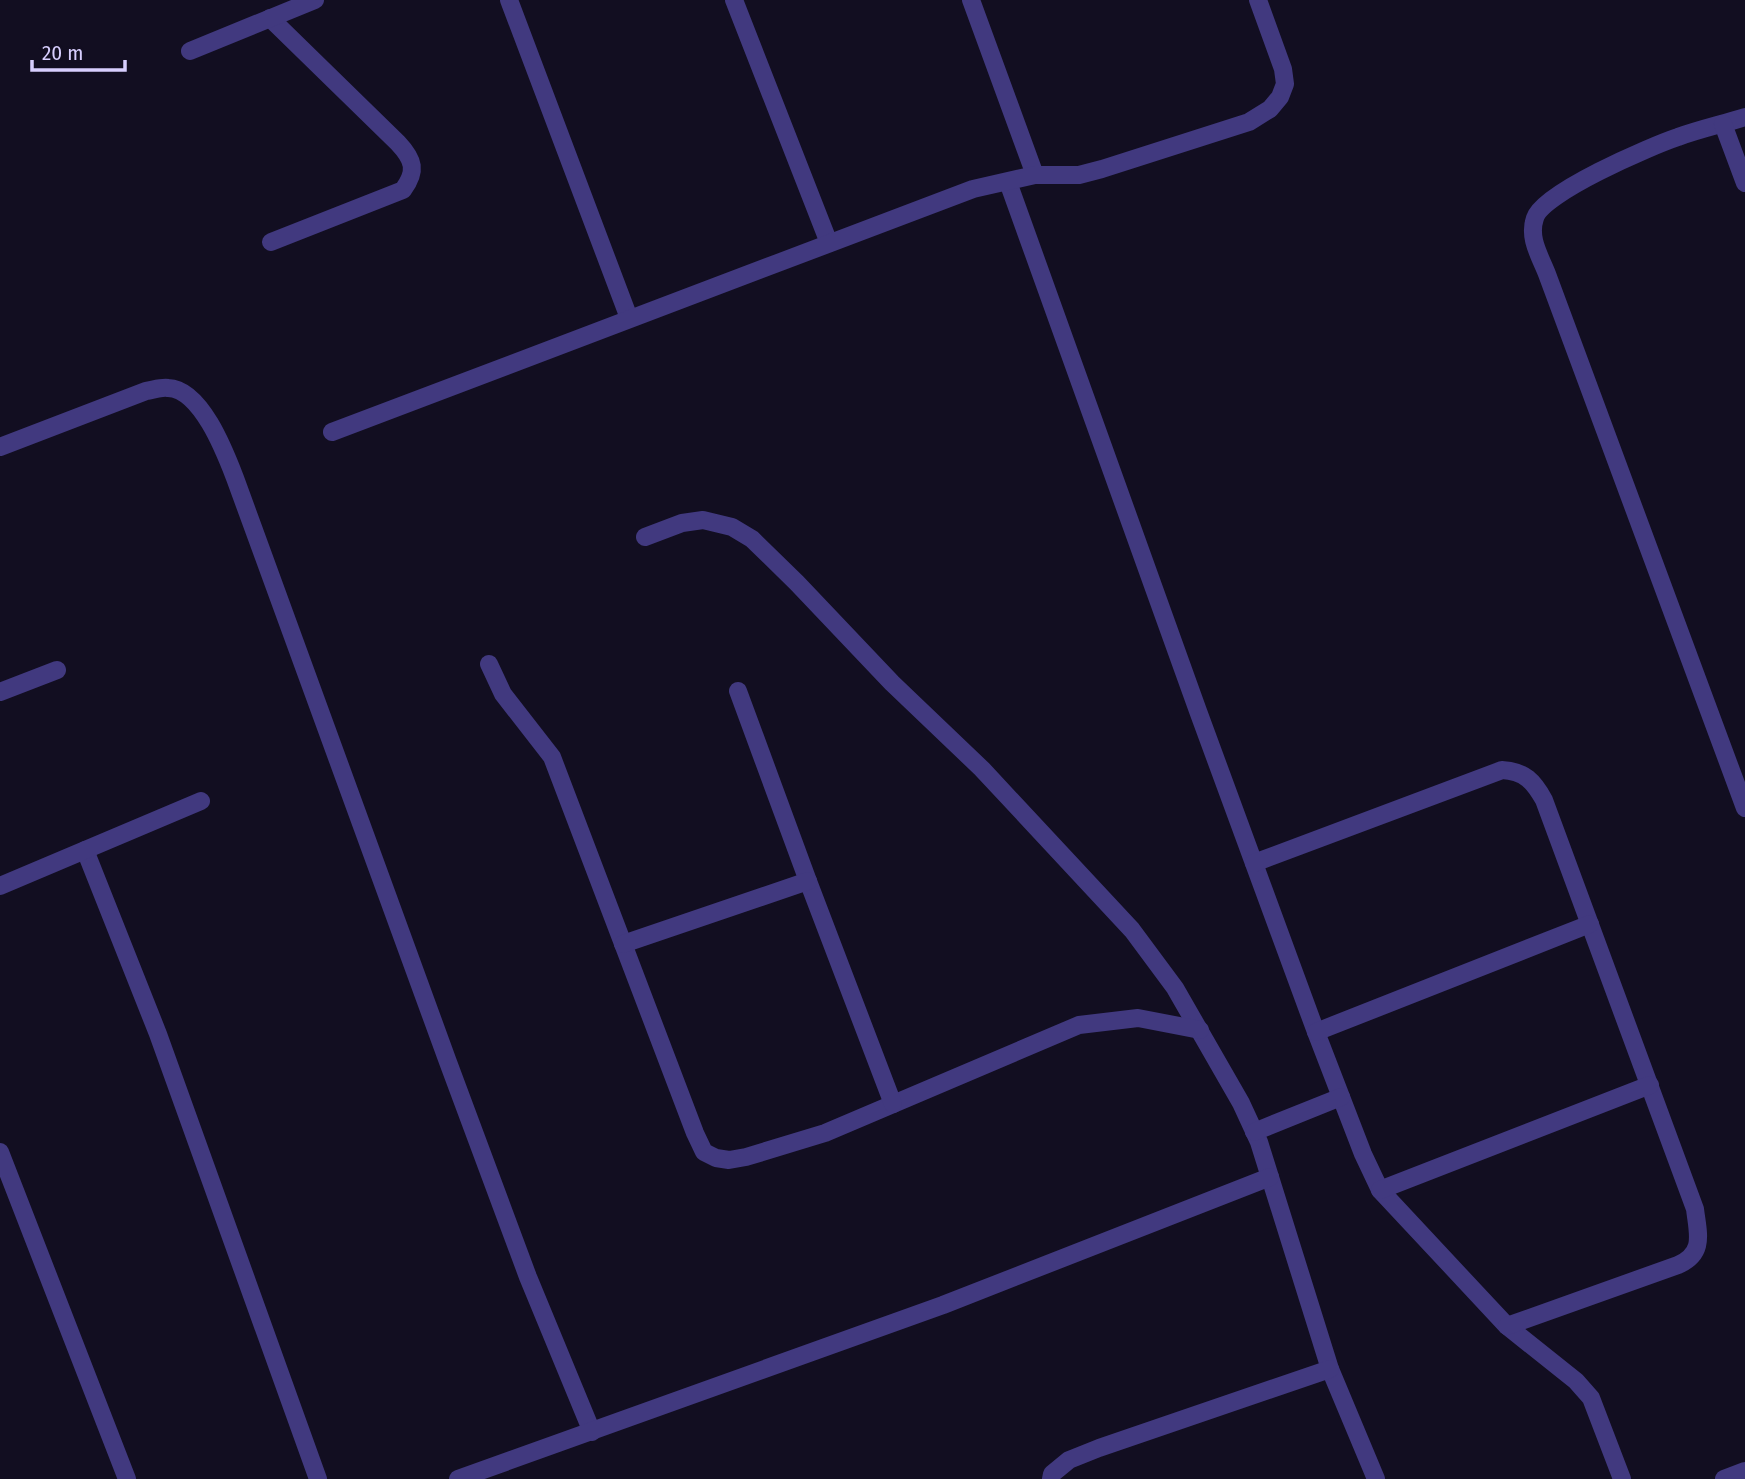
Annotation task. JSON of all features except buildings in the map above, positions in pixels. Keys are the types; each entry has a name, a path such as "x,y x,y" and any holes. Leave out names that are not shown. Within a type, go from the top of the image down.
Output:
{"street":[{"path":"190,51 315,0"},
{"path":"509,0 629,318"},
{"path":"734,0 829,243"},
{"path":"971,0 1035,176"},
{"path":"332,432 973,189 1035,176 1079,175 1250,121 1270,109 1280,97 1285,84 1283,69 1258,0"},
{"path":"270,18 398,143 407,153 412,165 411,178 403,190 271,242"},
{"path":"1745,117 1677,137 1576,183 1544,204 1535,216 1533,240 1745,808"},
{"path":"1723,124 1745,183"},
{"path":"1008,182 1316,1032 1380,1190 1507,1326 1576,1381 1591,1398 1622,1479"},
{"path":"0,447 146,391 170,387 190,398 216,432 528,1277 592,1432"},
{"path":"645,537 682,523 703,520 732,527 752,539 892,683 982,769 1132,930 1175,988 1241,1103 1254,1132 1330,1369 1376,1479"},
{"path":"489,664 503,694 552,757 704,1152 729,1160 825,1133 1079,1025 1138,1018 1200,1030"},
{"path":"0,692 57,670"},
{"path":"738,691 893,1104"},
{"path":"1254,863 1502,770 1516,771 1533,781 1544,800 1695,1209 1699,1244 1691,1259 1507,1326"},
{"path":"0,886 201,801"},
{"path":"85,850 158,1034 318,1479"},
{"path":"623,944 808,881"},
{"path":"1316,1032 1590,924"},
{"path":"1380,1190 1650,1085"},
{"path":"1254,1132 1341,1097"},
{"path":"0,1152 127,1479"},
{"path":"458,1479 943,1305 1270,1177"},
{"path":"1051,1479 1052,1474 1069,1460 1099,1448 1330,1369"},
{"path":"1724,1479 1745,1471"}]}
